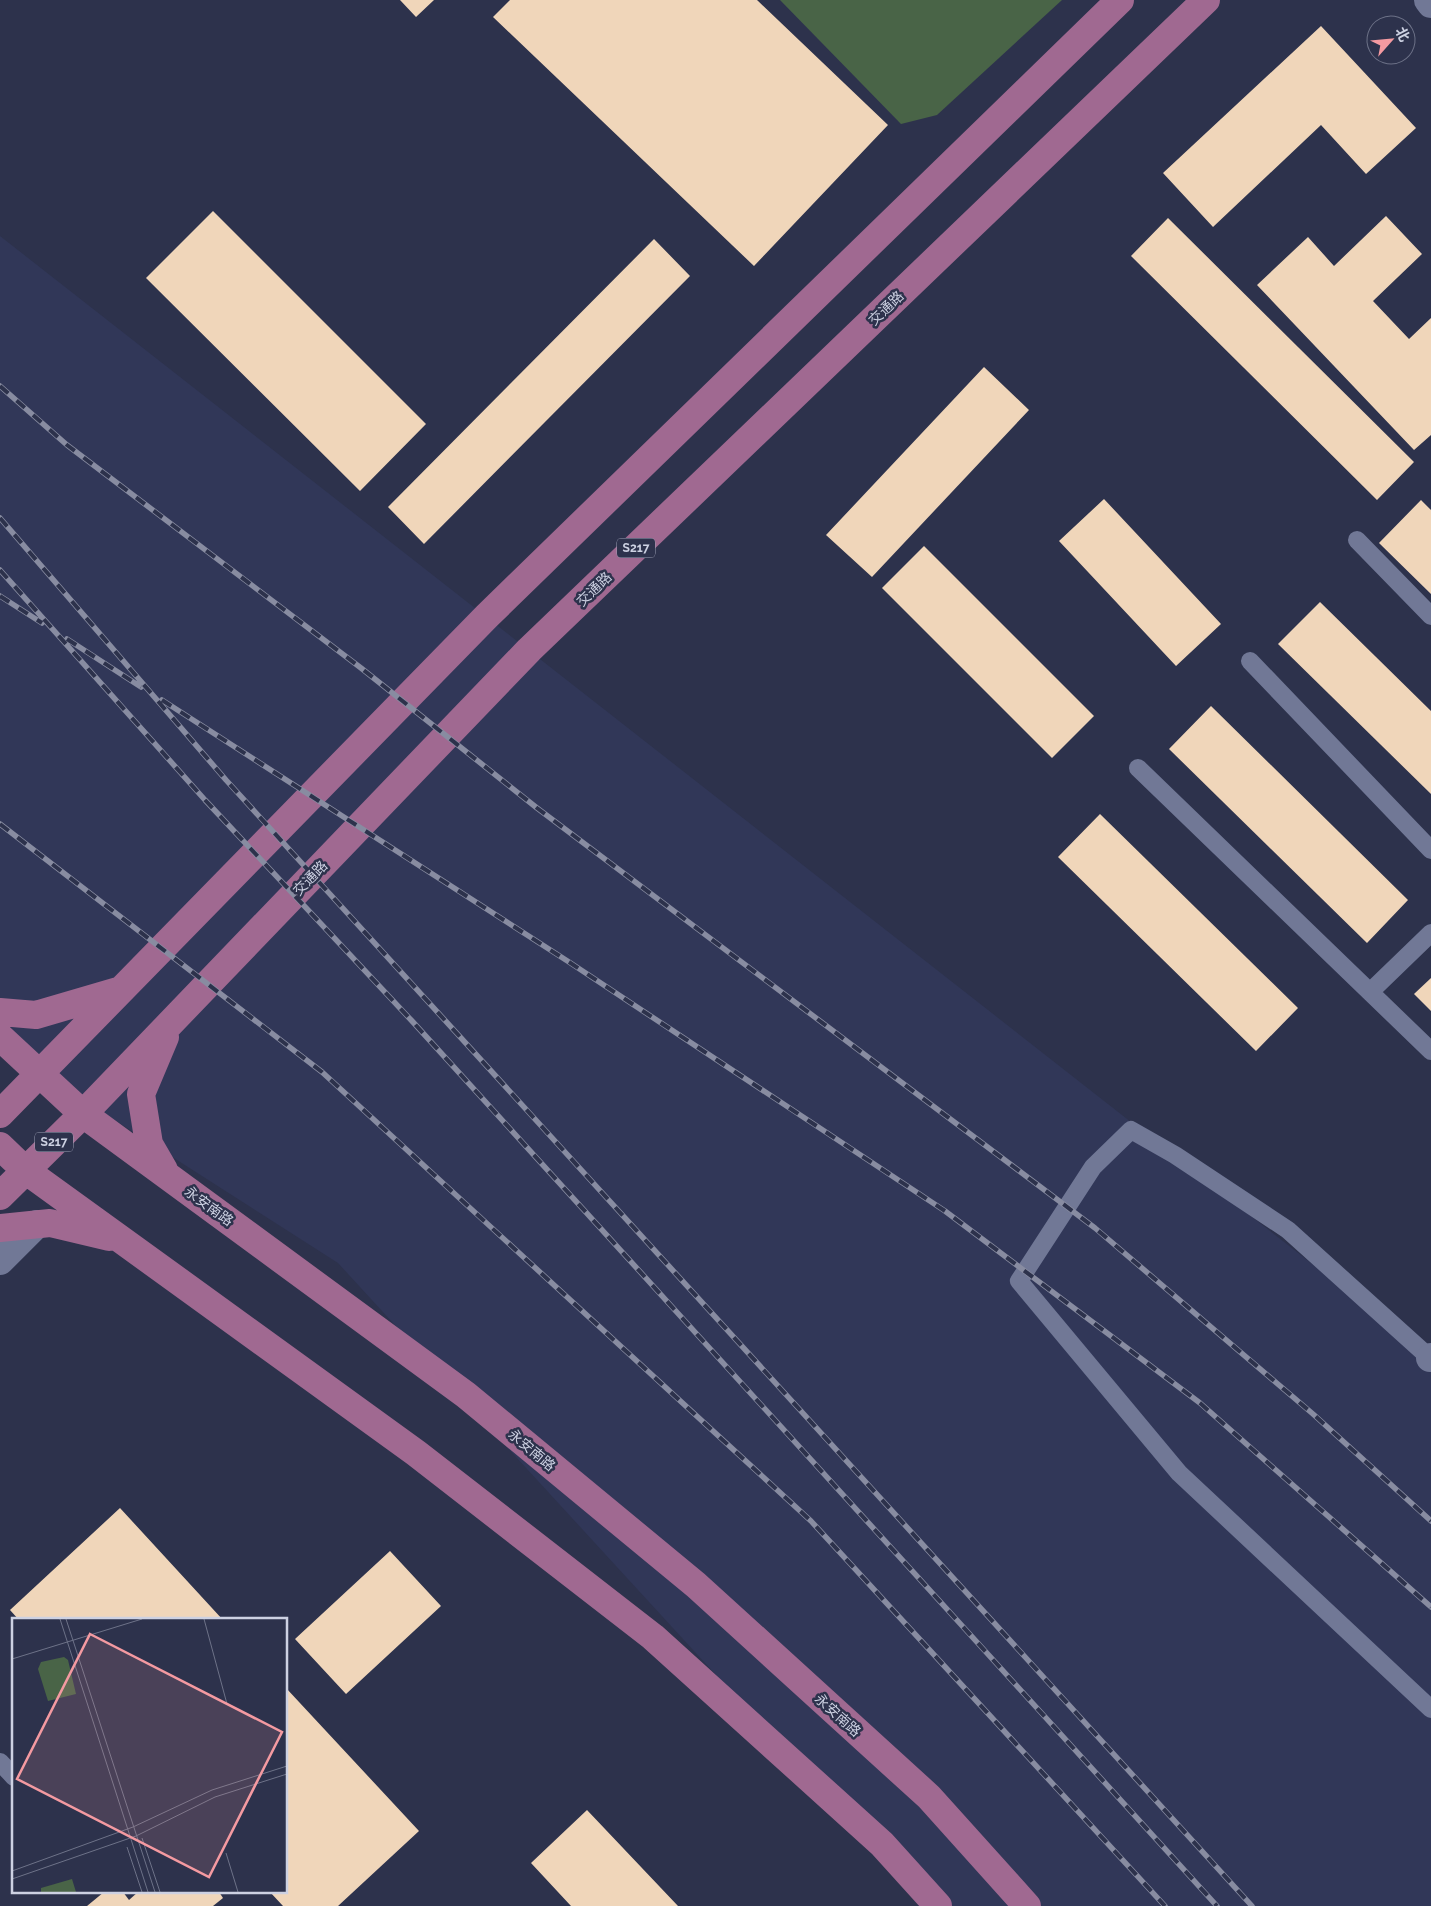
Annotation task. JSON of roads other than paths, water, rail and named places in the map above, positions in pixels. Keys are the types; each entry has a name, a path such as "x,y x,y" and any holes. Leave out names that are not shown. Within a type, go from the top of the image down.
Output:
{"main road":[{"path":"0,1114 487,616 1120,0"},
{"name":"交通路","path":"0,1196 83,1114 530,650 1206,0"},
{"path":"0,1012 36,1016 122,990"},
{"path":"167,1176 149,1144 141,1094 171,1023"},
{"name":"永安南路","path":"0,1037 83,1114 466,1395 696,1584 929,1797 1027,1906"},
{"path":"0,1146 25,1170 416,1453 653,1637 882,1844 938,1906"},
{"path":"0,1228 50,1223 123,1241"}],"street":[{"path":"1428,0 1431,4"},
{"path":"0,1261 37,1224"}],"lane":[{"path":"1357,540 1431,616"},
{"path":"1250,661 1431,850"},
{"path":"1138,768 1431,1051"},
{"path":"1371,991 1431,933"},
{"path":"1431,1358 1288,1230 1175,1155 1131,1130 1093,1167 1019,1281 1179,1473 1431,1709"},
{"path":"0,1762 12,1775"}],"railway":[{"path":"0,386 67,445 361,668 537,808 1095,1228 1313,1414 1431,1521"},
{"path":"0,518 226,780 1252,1906"},
{"path":"0,570 205,800 412,1021 1217,1906"},
{"path":"0,596 42,623"},
{"path":"67,639 141,687"},
{"path":"162,700 569,962 945,1211 1200,1403 1431,1607"},
{"path":"0,824 322,1072 811,1521 1165,1906"}]}
